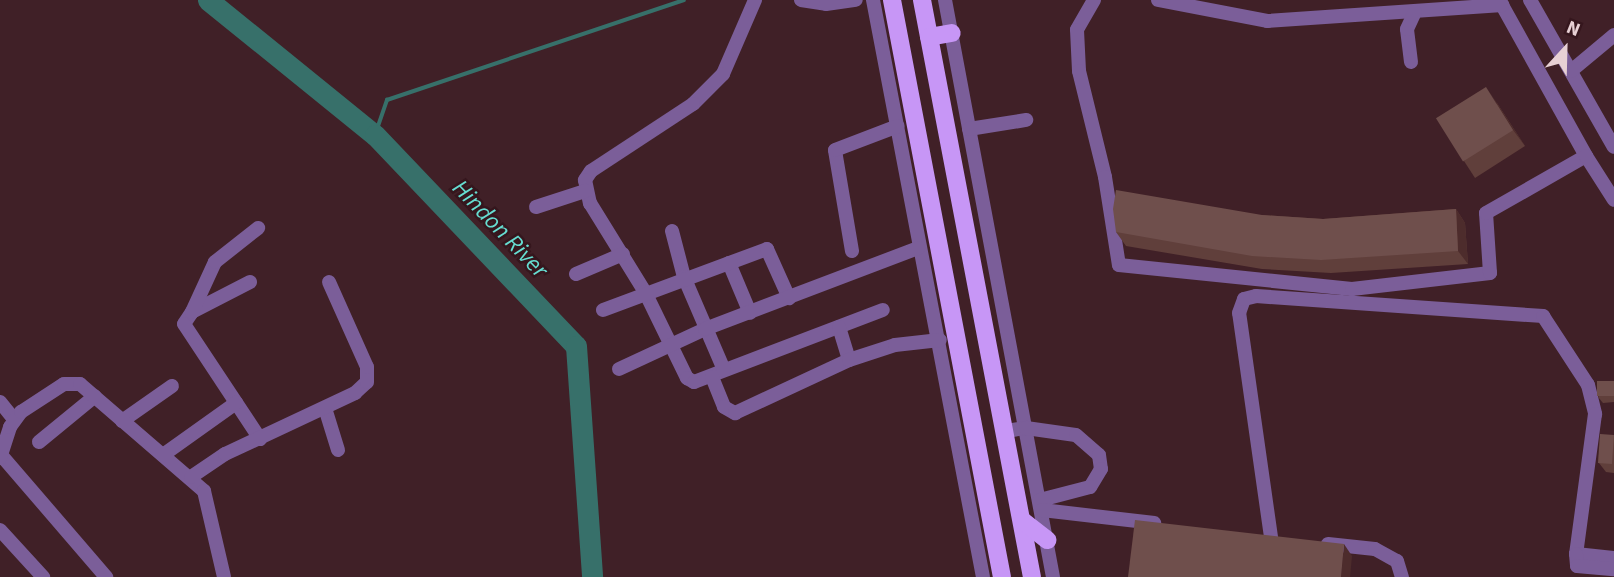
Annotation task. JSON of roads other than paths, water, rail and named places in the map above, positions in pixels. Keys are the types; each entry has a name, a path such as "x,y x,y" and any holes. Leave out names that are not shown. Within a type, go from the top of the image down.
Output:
{"main road":[{"path":"892,0 1002,577"},
{"path":"922,0 1032,577"},
{"path":"929,37 952,33"},
{"path":"1023,521 1047,540"}],"street":[{"path":"755,0 723,74 693,104 591,171 585,191 645,292 687,378 702,382 883,310"},
{"path":"801,0 832,4 856,0"},
{"path":"873,0 898,126 918,248 940,340 983,577"},
{"path":"946,0 1053,577"},
{"path":"1094,0 1077,30 1079,71 1105,177 1119,265 1352,289 1490,273 1486,213 1586,156"},
{"path":"1158,0 1268,21 1415,12 1501,3 1586,156 1614,200"},
{"path":"1530,0 1614,147"},
{"path":"1411,62 1407,29 1415,12"},
{"path":"1571,71 1614,35"},
{"path":"970,129 1026,120"},
{"path":"852,251 835,150 843,143 898,126"},
{"path":"536,206 585,191"},
{"path":"191,312 215,262 258,228"},
{"path":"672,231 684,277 705,329 724,407 734,412 849,360 895,345 940,340"},
{"path":"619,369 705,329 918,248"},
{"path":"603,310 684,277 769,249 789,298"},
{"path":"576,274 623,254"},
{"path":"729,263 750,313"},
{"path":"250,282 191,312 186,317 186,331 260,439"},
{"path":"191,477 225,454 362,388 368,375 329,282"},
{"path":"1271,537 1239,313 1244,299 1256,296 1543,316 1588,385 1595,414 1576,554 1577,566 1614,569"},
{"path":"839,327 849,360"},
{"path":"106,577 1,457 14,419 64,384 80,384 191,477 210,502 223,577"},
{"path":"122,421 172,386"},
{"path":"39,442 95,396"},
{"path":"0,402 14,419"},
{"path":"163,455 236,403"},
{"path":"325,408 338,450"},
{"path":"1006,431 1026,428 1084,438 1101,463 1099,476 1090,487 1041,505"},
{"path":"1041,505 1177,526"},
{"path":"0,530 43,577"},
{"path":"1310,542 1375,549 1397,561 1402,577"},
{"path":"1576,554 1614,558"}],"waterway":[{"name":"Hindon River","path":"208,0 375,135 576,346 592,577"},
{"path":"375,135 387,100 684,0"}]}
